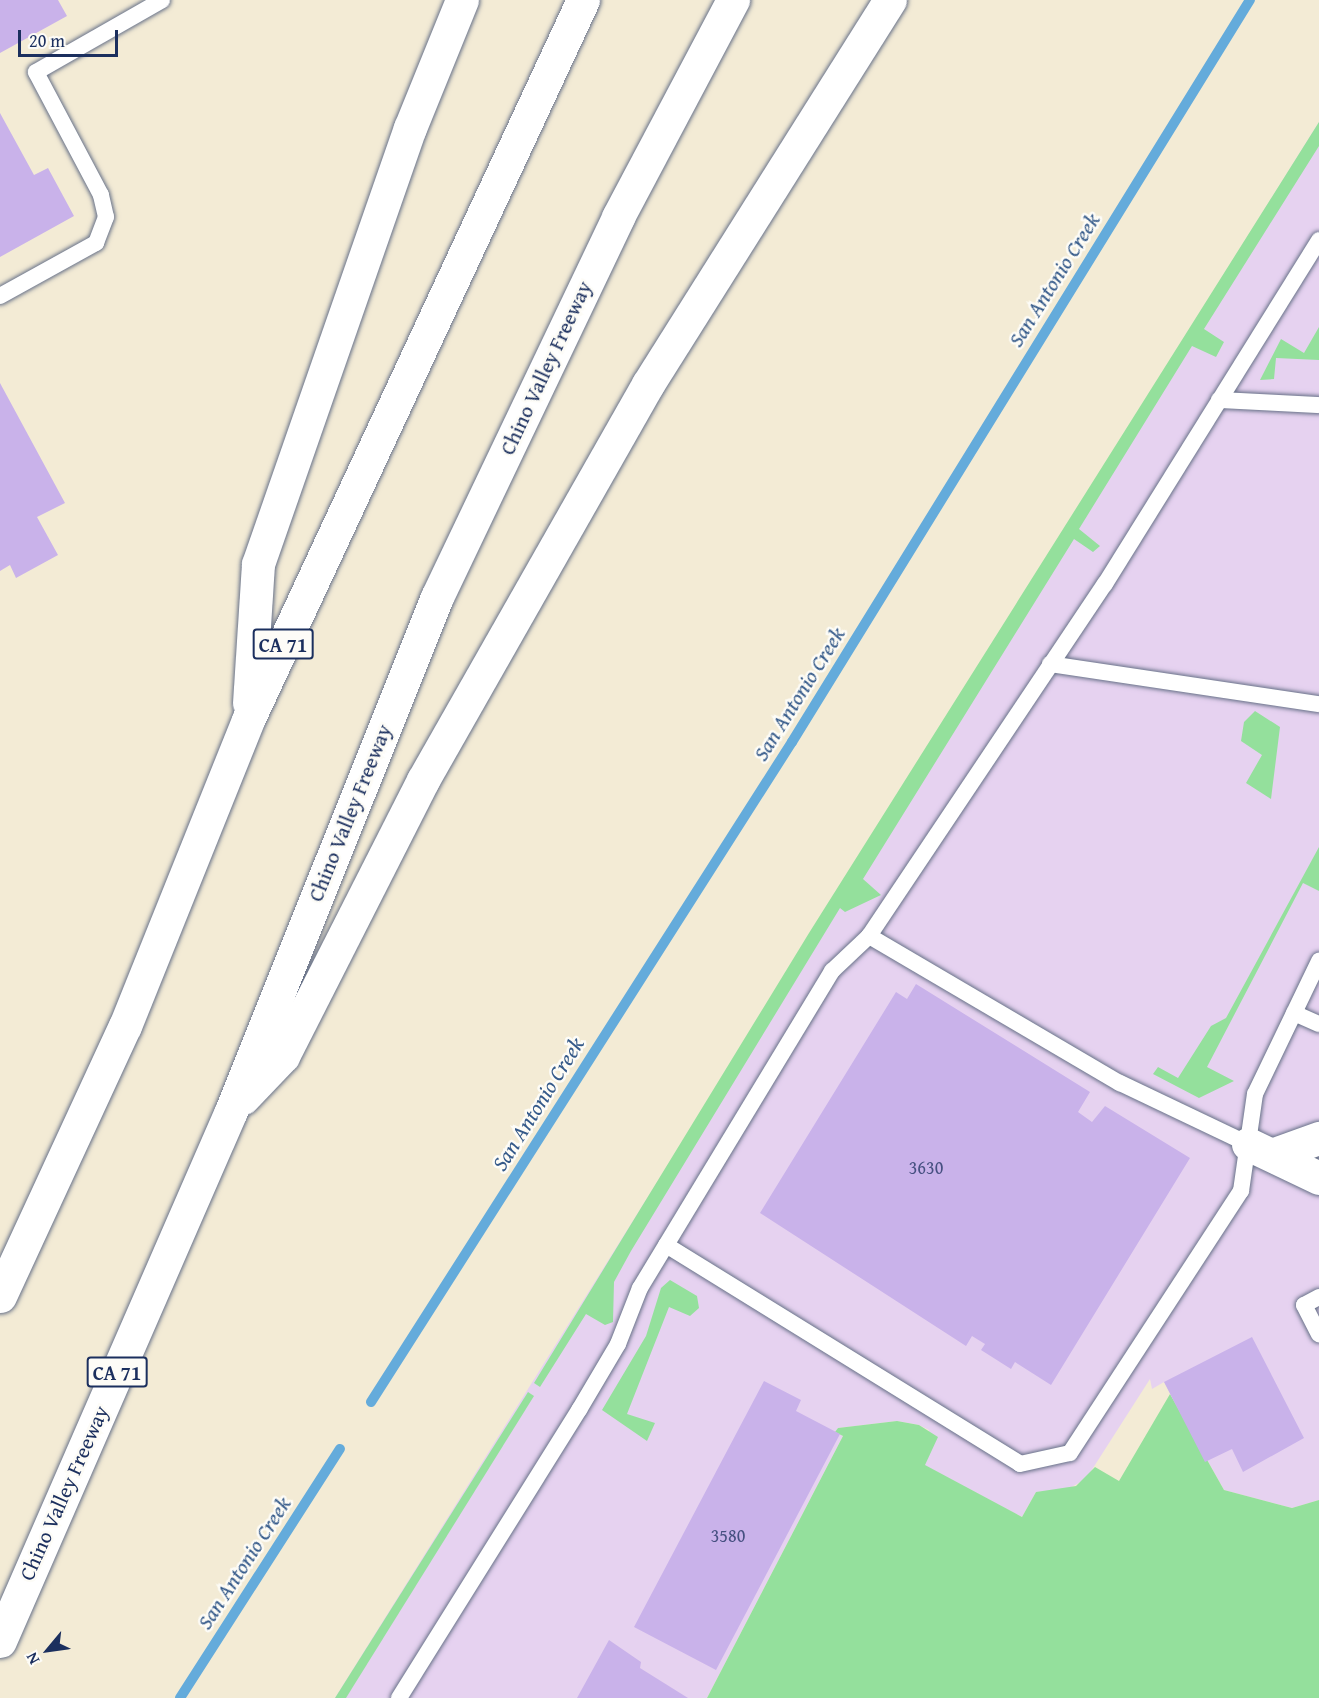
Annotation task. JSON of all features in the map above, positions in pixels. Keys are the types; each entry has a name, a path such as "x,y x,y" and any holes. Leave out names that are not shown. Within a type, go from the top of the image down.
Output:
{"main road":[{"path":"248,720 258,564 410,128 462,0"},
{"name":"CA 71","path":"0,1296 125,1026 248,720 583,0"},
{"name":"Chino Valley Freeway","path":"2,1637 231,1110 437,597 618,217 733,0"},
{"path":"231,1110 282,1056 423,780 648,384 890,0"},
{"path":"1262,1149 1319,1137"},
{"path":"1262,1149 1319,1178"}],"lane":[{"path":"0,296 96,243 106,217 101,195 36,72 140,5 162,0"},
{"path":"399,1698 585,1400 666,1245 832,970 869,936 1050,664 1319,240"},
{"path":"1219,400 1319,405"},
{"path":"1050,664 1319,704"},
{"path":"869,936 1120,1083 1262,1149"},
{"path":"666,1245 1020,1464 1070,1453 1241,1191 1262,1149 1255,1094 1319,961"},
{"path":"1294,1012 1319,1024"},
{"path":"1319,1297 1304,1305 1319,1334"}],"shaded area":[{"path":"1319,122 1319,1500 1292,1508 1224,1490 1164,1382 1152,1389 1150,1379 1086,1479 1066,1490 1036,1492 1022,1517 924,1465 929,1430 919,1425 897,1421 838,1428 835,1432 843,1436 707,1698 335,1698"}],"green space":[{"path":"1319,122 1319,146 1204,329 1224,342 1216,357 1192,346 1079,529 1100,546 1093,552 1074,539 863,879 881,895 845,912 840,908 631,1251 614,1282 613,1322 605,1325 586,1314 540,1387 534,1383 809,933"},
{"path":"1319,327 1319,360 1276,358 1274,379 1260,380 1281,339 1304,353"},
{"path":"1255,711 1280,727 1271,799 1246,783 1262,755 1241,741 1244,722"},
{"path":"1319,847 1319,891 1303,883 1207,1067 1234,1081 1199,1098 1153,1074 1158,1067 1178,1078 1211,1026 1226,1018"},
{"path":"670,1280 697,1296 699,1308 690,1316 669,1307 627,1414 655,1423 647,1441 602,1410 646,1336 661,1288"},
{"path":"528,1392 534,1396 346,1698 335,1698"},
{"path":"1170,1394 1224,1490 1292,1508 1319,1500 1319,1698 707,1698 843,1436 835,1432 838,1428 897,1421 919,1425 938,1437 925,1465 1022,1517 1036,1492 1076,1486 1095,1467 1119,1481"}],"building":[{"path":"0,0 58,0 67,16 0,53"},
{"path":"0,113 34,175 48,168 74,216 0,257"},
{"path":"0,383 65,503 37,517 58,555 16,578 10,565 0,571"},
{"path":"916,984 1090,1092 1078,1112 1092,1122 1105,1106 1190,1158 1051,1385 1015,1362 1011,1369 981,1350 985,1344 972,1336 966,1346 760,1213 896,992 907,999"},
{"path":"1252,1337 1304,1438 1243,1472 1232,1449 1205,1462 1164,1382"},
{"path":"764,1381 801,1400 796,1411 840,1434 716,1670 634,1627"},
{"path":"609,1640 641,1662 640,1668 688,1698 577,1698"}],"waterway":[{"name":"San Antonio Creek","path":"371,1402 792,742 1250,0"},
{"name":"San Antonio Creek","path":"180,1698 340,1449"}]}
